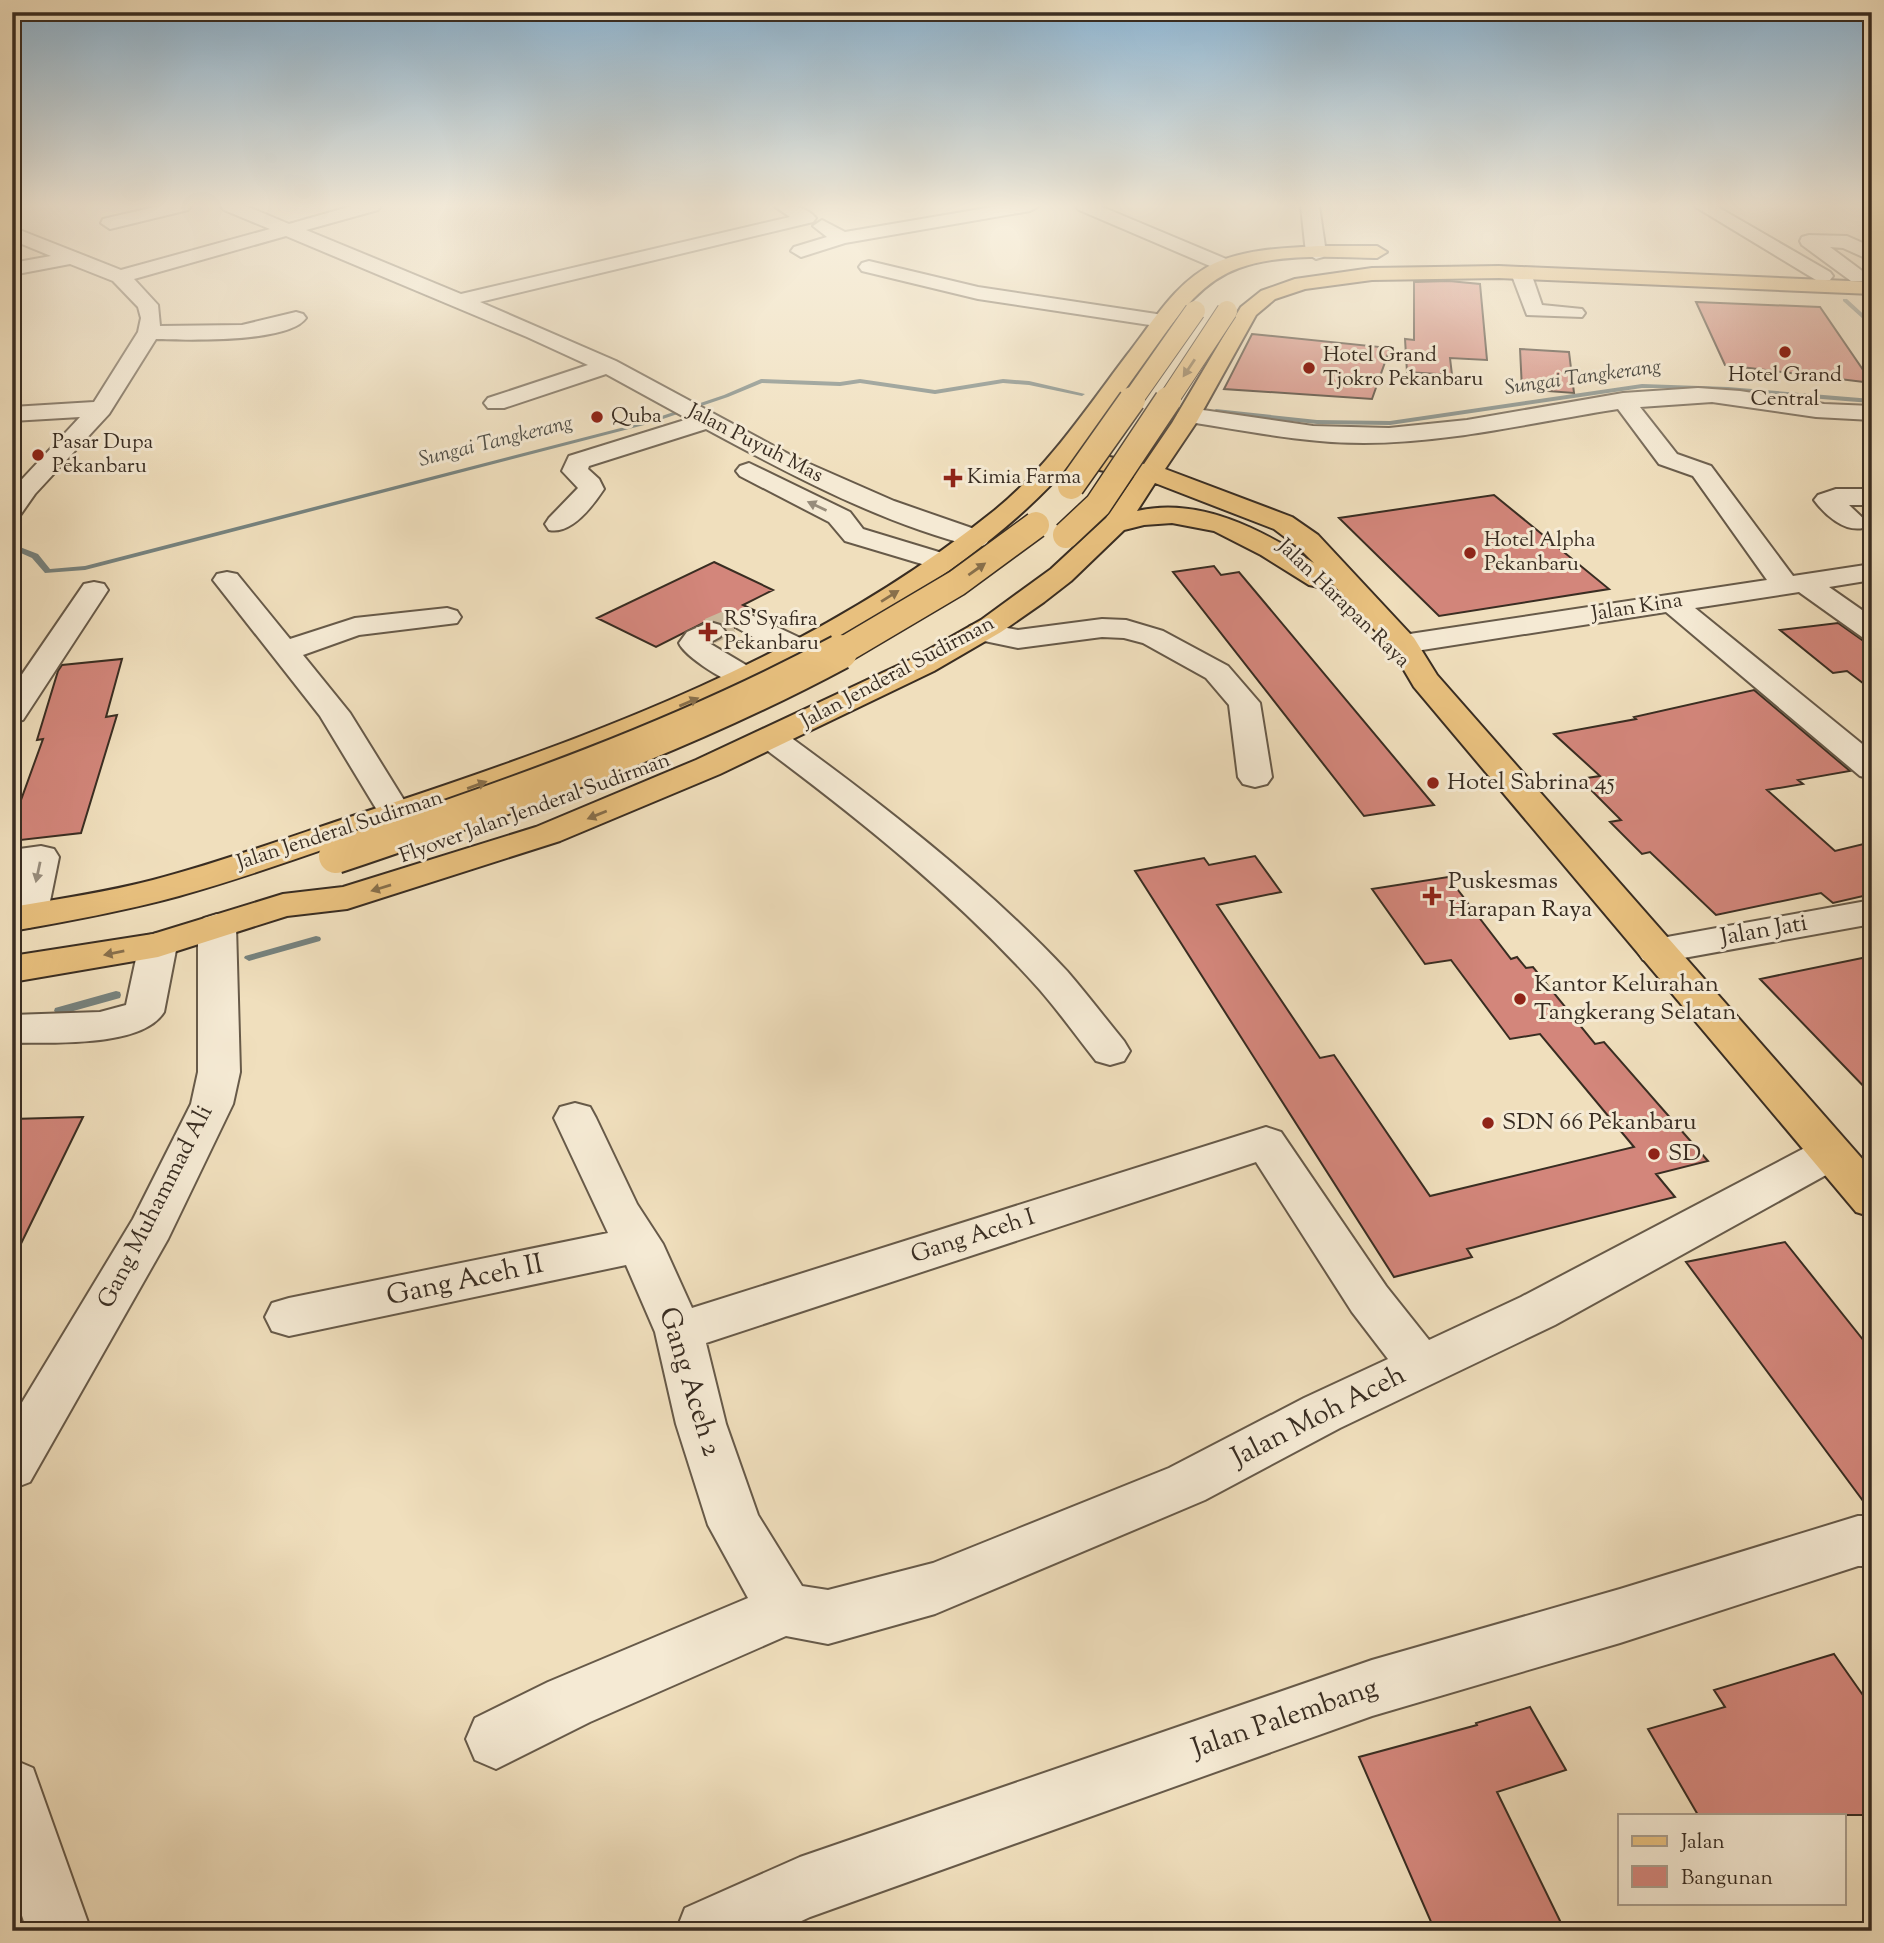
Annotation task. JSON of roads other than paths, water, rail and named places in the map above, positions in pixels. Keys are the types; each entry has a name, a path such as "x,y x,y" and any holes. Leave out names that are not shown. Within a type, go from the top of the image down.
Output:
{"main road":[{"name":"Jalan Jenderal Sudirman","path":"20,917 147,892 395,813 596,742 745,677 800,649 894,594 942,562 976,539 1024,499 1057,464 1181,297"},
{"name":"Flyover Jalan Jenderal Sudirman","path":"343,865 567,802 682,755 888,658 991,596 1056,545 1098,505 1227,311 1242,297"},
{"name":"Jalan Jenderal Sudirman","path":"12,969 55,964 159,944 283,905 347,898 548,834 620,806 911,671 980,632 1034,596 1068,569 1115,524 1146,482 1186,419 1248,311 1266,297"},
{"path":"1120,381 1127,393 1114,412 1119,418 1133,423 1157,422 1166,416 1177,399 1200,393"},
{"path":"1186,419 1182,452 1187,467 1198,480 1218,493 1257,512"},
{"path":"1057,464 1146,482"},
{"name":"Jalan Harapan Raya","path":"1146,482 1257,512 1283,523 1308,541 1403,644 1425,680 1872,1200"},
{"name":"Jalan Harapan Raya","path":"1146,482 1249,523 1279,542 1319,579 1383,647 1425,680"},
{"path":"1115,524 1160,514 1184,515 1211,522 1253,537 1319,579"},
{"path":"976,539 1003,534 1021,527 1056,529 1071,538 1073,543 1065,554 1068,569"},
{"path":"147,892 203,892 343,865"},
{"path":"283,905 319,885 343,865"}],"street":[{"path":"12,508 26,489 101,409 149,332 151,318 148,305 140,297"},
{"name":"Jalan Puyuh Mas","path":"446,297 536,332 608,366 695,413 721,446 787,463 885,508 976,539"},
{"path":"457,301 475,297"},
{"path":"1002,297 1163,321"},
{"path":"1529,297 1534,311 1575,313"},
{"path":"149,332 236,333 264,329 296,318"},
{"path":"496,403 608,366"},
{"path":"1186,419 1301,431 1386,435 1567,412 1623,400 1702,395 1733,397 1812,410 1872,413"},
{"path":"1623,400 1668,459 1702,471 1795,584 1872,631"},
{"path":"12,414 101,409"},
{"path":"558,524 591,489 590,484 575,471 578,461 695,413"},
{"path":"617,468 721,446 788,493 841,518 844,526 854,535 942,562"},
{"path":"1854,522 1827,500 1836,497 1872,497"},
{"name":"Jalan Kina","path":"1403,644 1872,572"},
{"path":"227,580 334,713 395,813"},
{"path":"12,713 94,590"},
{"path":"1671,602 1872,769"},
{"path":"286,651 355,627 447,617"},
{"path":"747,622 800,649"},
{"path":"980,632 1018,639 1101,628 1126,629 1153,637 1217,673 1244,703 1255,777"},
{"path":"710,631 697,638 694,643 696,648 745,677"},
{"path":"771,738 856,800 959,888 1044,970 1110,1051"},
{"path":"12,861 41,857 20,917"},
{"name":"Jalan Jati","path":"1656,951 1872,912"},
{"name":"Gang Muhammad Ali","path":"12,1466 152,1227 212,1104 219,1072 217,926"},
{"path":"12,1030 116,1024 136,1018 144,1012 159,944"},
{"name":"Gang Aceh 2","path":"575,1118 619,1213 640,1244 679,1332 701,1424 735,1525 785,1609"},
{"name":"Gang Aceh I","path":"679,1332 1266,1143 1369,1299 1421,1366"},
{"name":"Jalan Moh Aceh","path":"785,1609 828,1617 935,1588 1187,1484 1322,1413 1538,1311 1831,1153"},
{"name":"Gang Aceh II","path":"289,1317 640,1244"},
{"name":"Jalan Palembang","path":"708,1931 800,1889 1372,1688 1620,1616 1858,1541 1872,1541"},
{"path":"496,1739 569,1702 785,1609"},
{"path":"12,1789 59,1931"}],"waterway":[{"path":"1845,300 1872,325"},
{"name":"Sungai Tangkerang","path":"12,546 35,556 48,571 85,568 646,423 761,381 840,384 860,381 935,392 1003,381 1029,383 1082,394"},
{"name":"Sungai Tangkerang","path":"1216,411 1317,422 1390,423 1642,386 1728,388 1872,401"},
{"path":"249,958 316,939"},
{"path":"59,1011 116,995"}],"tunnel":[{"path":"710,631 731,622 747,622"}],"place":[{"name":"Hotel Grand Central","path":"1785,352"},
{"name":"Hotel Grand Tjokro Pekanbaru","path":"1309,368"},
{"name":"Quba","path":"597,417"},
{"name":"Pasar Dupa Pekanbaru","path":"38,455"},
{"name":"Kimia Farma","path":"953,478"},
{"name":"Hotel Alpha Pekanbaru","path":"1470,553"},
{"name":"RS Syafira Pekanbaru","path":"708,632"},
{"name":"Hotel Sabrina 45","path":"1433,783"},
{"name":"Puskesmas Harapan Raya","path":"1432,896"},
{"name":"Kantor Kelurahan Tangkerang Selatan","path":"1520,999"},
{"name":"SDN 66 Pekanbaru","path":"1488,1123"},
{"name":"SD","path":"1654,1154"}]}
